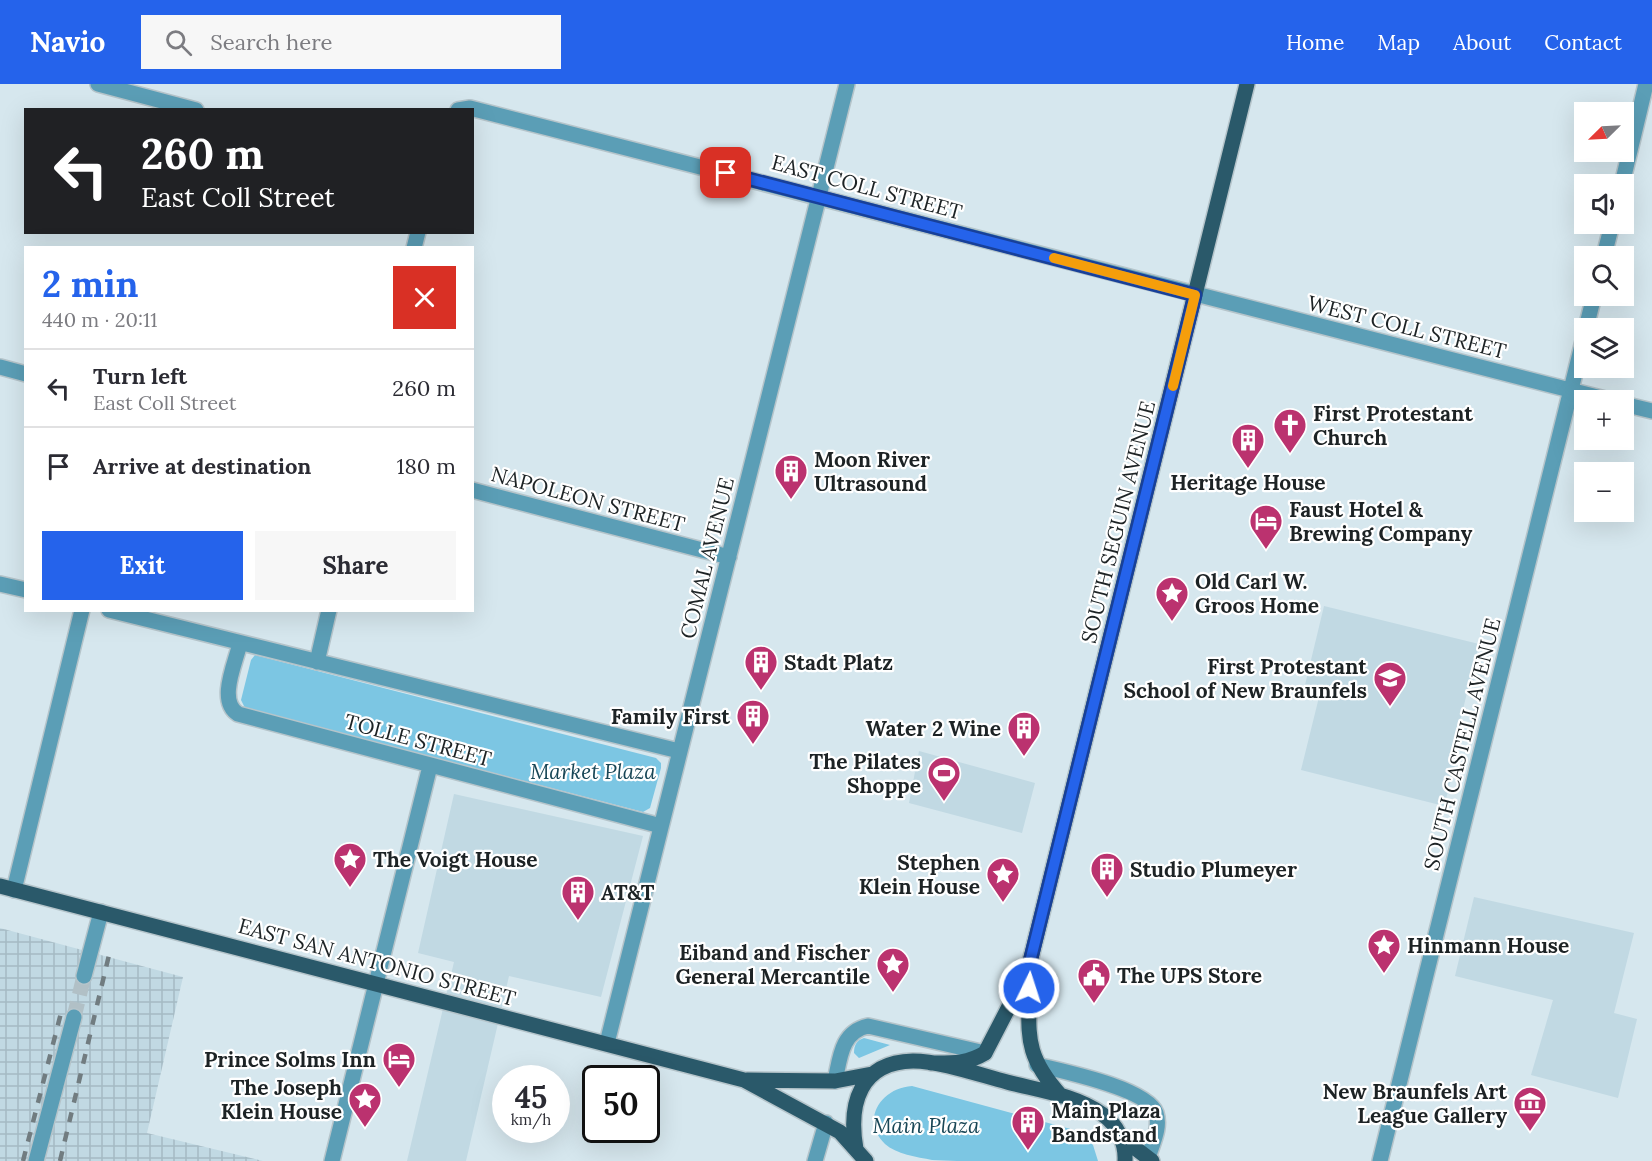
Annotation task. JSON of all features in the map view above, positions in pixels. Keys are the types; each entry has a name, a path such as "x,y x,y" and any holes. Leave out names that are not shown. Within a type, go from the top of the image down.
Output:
{"main road":[{"name":"SOUTH SEGUIN AVENUE","path":"985,1053 1028,970 1247,84"},
{"name":"EAST SAN ANTONIO STREET","path":"7,888 744,1080 840,1131 856,1149"},
{"name":"SOUTH SEGUIN AVENUE","path":"1028,970 1031,1007 1028,1035 1036,1065 1061,1096"},
{"path":"931,1064 962,1063 985,1053"},
{"path":"866,1161 856,1149 852,1128 857,1099 872,1074 894,1064 914,1061 1061,1096 1101,1113 1112,1122 1122,1138 1150,1160"},
{"name":"EAST SAN ANTONIO STREET","path":"744,1080 835,1081 872,1074"},
{"path":"1122,1138 1125,1161"}],"street":[{"path":"98,84 188,108"},
{"name":"COMAL AVENUE","path":"608,1043 847,84"},
{"path":"1624,174 1646,84"},
{"name":"EAST COLL STREET","path":"474,109 819,196 1195,295"},
{"name":"WEST COLL STREET","path":"1195,295 1574,392"},
{"path":"0,367 24,373"},
{"name":"SOUTH CASTELL AVENUE","path":"1380,1161 1574,378"},
{"path":"1634,407 1652,411"},
{"name":"NAPOLEON STREET","path":"474,491 729,557"},
{"path":"0,584 24,590"},
{"path":"7,888 81,612"},
{"path":"117,612 679,752"},
{"path":"317,662 329,612"},
{"name":"TOLLE STREET","path":"240,643 227,697 233,711 430,766 661,826"},
{"path":"332,1161 430,766"},
{"path":"84,976 101,912"},
{"path":"36,1161 74,1017"},
{"path":"835,1081 846,1041 855,1030 868,1026 985,1053"},
{"path":"1036,1065 1089,1078 1150,1103 1156,1113 1157,1127 1150,1160"},
{"path":"815,1161 825,1123"}],"shaded area":[{"name":"First Protestant School of New Braunfels","path":"1324,606 1479,644 1451,758 1455,765 1444,806 1301,770 1321,689 1305,685"},
{"path":"919,751 1035,783 1022,833 909,803"},
{"path":"454,794 643,836 601,997 509,976 466,1161 407,1161 454,962 418,953"},
{"path":"1474,897 1634,933 1614,1013 1637,1019 1618,1098 1531,1075 1553,1000 1455,976"},
{"path":"0,928 183,977 147,1133 263,1161 0,1161"}],"green space":[{"name":"Market Plaza","path":"255,655 656,758 661,763 661,768 650,808 643,812 245,708 241,700 251,660"},
{"path":"864,1038 890,1045 859,1058 854,1053 855,1048"},
{"name":"Main Plaza","path":"912,1086 1078,1131 1093,1145 1098,1161 932,1160 901,1153 885,1144 878,1135 874,1125 874,1116 883,1099 901,1088"}],"tunnel":[{"path":"74,1017 84,976"}],"railway":[{"path":"60,1161 109,955"},
{"path":"23,1161 62,1009"}],"slow traffic":[{"path":"1054,258 1195,295 1173,386"}],"place":[{"name":"First Protestant Church","path":"1290,454"},
{"name":"Heritage House","path":"1248,469"},
{"name":"Moon River Ultrasound","path":"791,500"},
{"name":"Faust Hotel & Brewing Company","path":"1266,550"},
{"name":"Old Carl W. Groos Home","path":"1172,622"},
{"name":"Stadt Platz","path":"761,691"},
{"name":"First Protestant School of New Braunfels","path":"1390,707"},
{"name":"Family First","path":"753,745"},
{"name":"Water 2 Wine","path":"1024,757"},
{"name":"The Pilates Shoppe","path":"944,802"},
{"name":"The Voigt House","path":"350,888"},
{"name":"Studio Plumeyer","path":"1107,898"},
{"name":"Stephen Klein House","path":"1003,903"},
{"name":"AT&T","path":"578,921"},
{"name":"Hinmann House","path":"1384,974"},
{"name":"Eiband and Fischer General Mercantile","path":"893,993"},
{"name":"The UPS Store","path":"1094,1004"},
{"name":"Prince Solms Inn","path":"399,1088"},
{"name":"The Joseph Klein House","path":"365,1128"},
{"name":"New Braunfels Art League Gallery","path":"1530,1132"},
{"name":"Main Plaza Bandstand","path":"1028,1151"}],"route":[{"path":"726,173 1195,295 1028,970 1029,988"}]}
